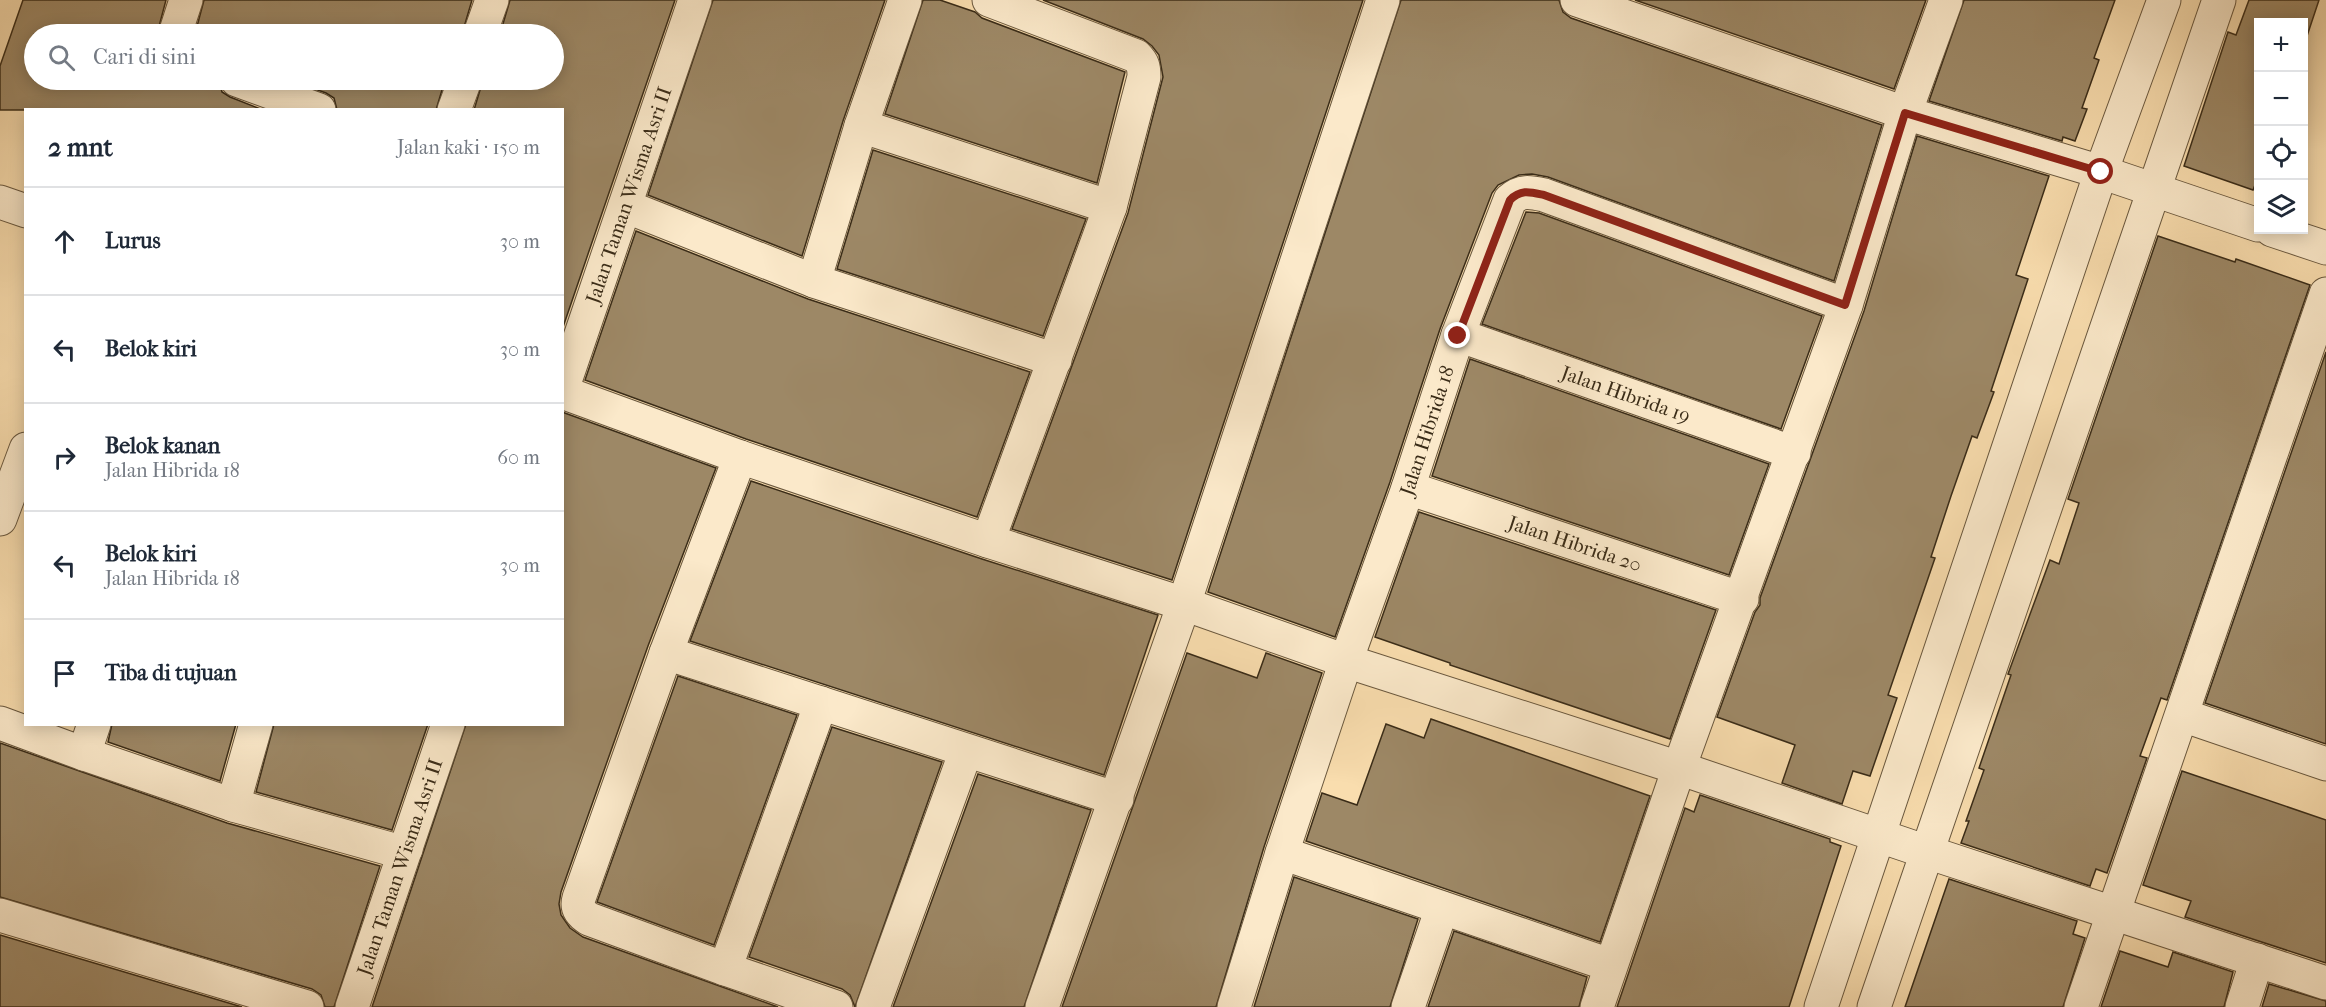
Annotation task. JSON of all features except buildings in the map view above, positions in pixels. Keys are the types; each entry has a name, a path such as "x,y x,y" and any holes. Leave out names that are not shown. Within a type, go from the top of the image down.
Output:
{"street":[{"path":"178,24 186,0"},
{"name":"Jalan Taman Wisma Asri II","path":"564,385 695,0"},
{"path":"814,281 861,126 906,0"},
{"path":"988,0 1136,57 1142,61 1144,76 1110,207 988,541"},
{"path":"1042,1007 1184,604 1383,0"},
{"path":"1577,0 1905,113 2101,172 2254,223"},
{"path":"1597,1007 1679,768 1794,453 1845,305 1905,113 1946,0"},
{"path":"1821,1007 2101,172 2164,0"},
{"path":"1874,1007 2219,0"},
{"path":"264,90 314,108"},
{"path":"455,108 461,90"},
{"path":"861,126 1110,207"},
{"name":"Jalan Hibrida 18","path":"1234,1007 1346,661 1408,488 1458,336 1510,200 1516,194 1526,191 1544,195 1845,305"},
{"path":"0,202 24,210"},
{"path":"625,206 814,281 1055,360"},
{"path":"2284,234 2326,248"},
{"path":"2081,1007 2326,294"},
{"name":"Jalan Hibrida 19","path":"1458,336 1794,453"},
{"path":"564,392 740,457 988,541 2326,983"},
{"path":"0,519 24,454"},
{"path":"740,457 666,653 578,902 581,912 589,919 836,1007"},
{"name":"Jalan Hibrida 20","path":"1408,488 1742,599"},
{"path":"666,653 1117,798"},
{"path":"725,969 821,703"},
{"path":"2182,715 2326,764"},
{"path":"0,723 89,739 233,805 394,850 406,849"},
{"path":"233,805 255,726"},
{"name":"Jalan Taman Wisma Asri II","path":"352,1007 447,726"},
{"path":"873,1007 966,751"},
{"path":"1282,853 1611,965"},
{"path":"1408,1007 1442,908"},
{"path":"0,915 307,1007"},
{"path":"2242,1007 2257,960"}],"route":[{"path":"1458,336 1510,200 1516,194 1526,191 1544,195 1845,305 1905,113 2101,172"}]}
